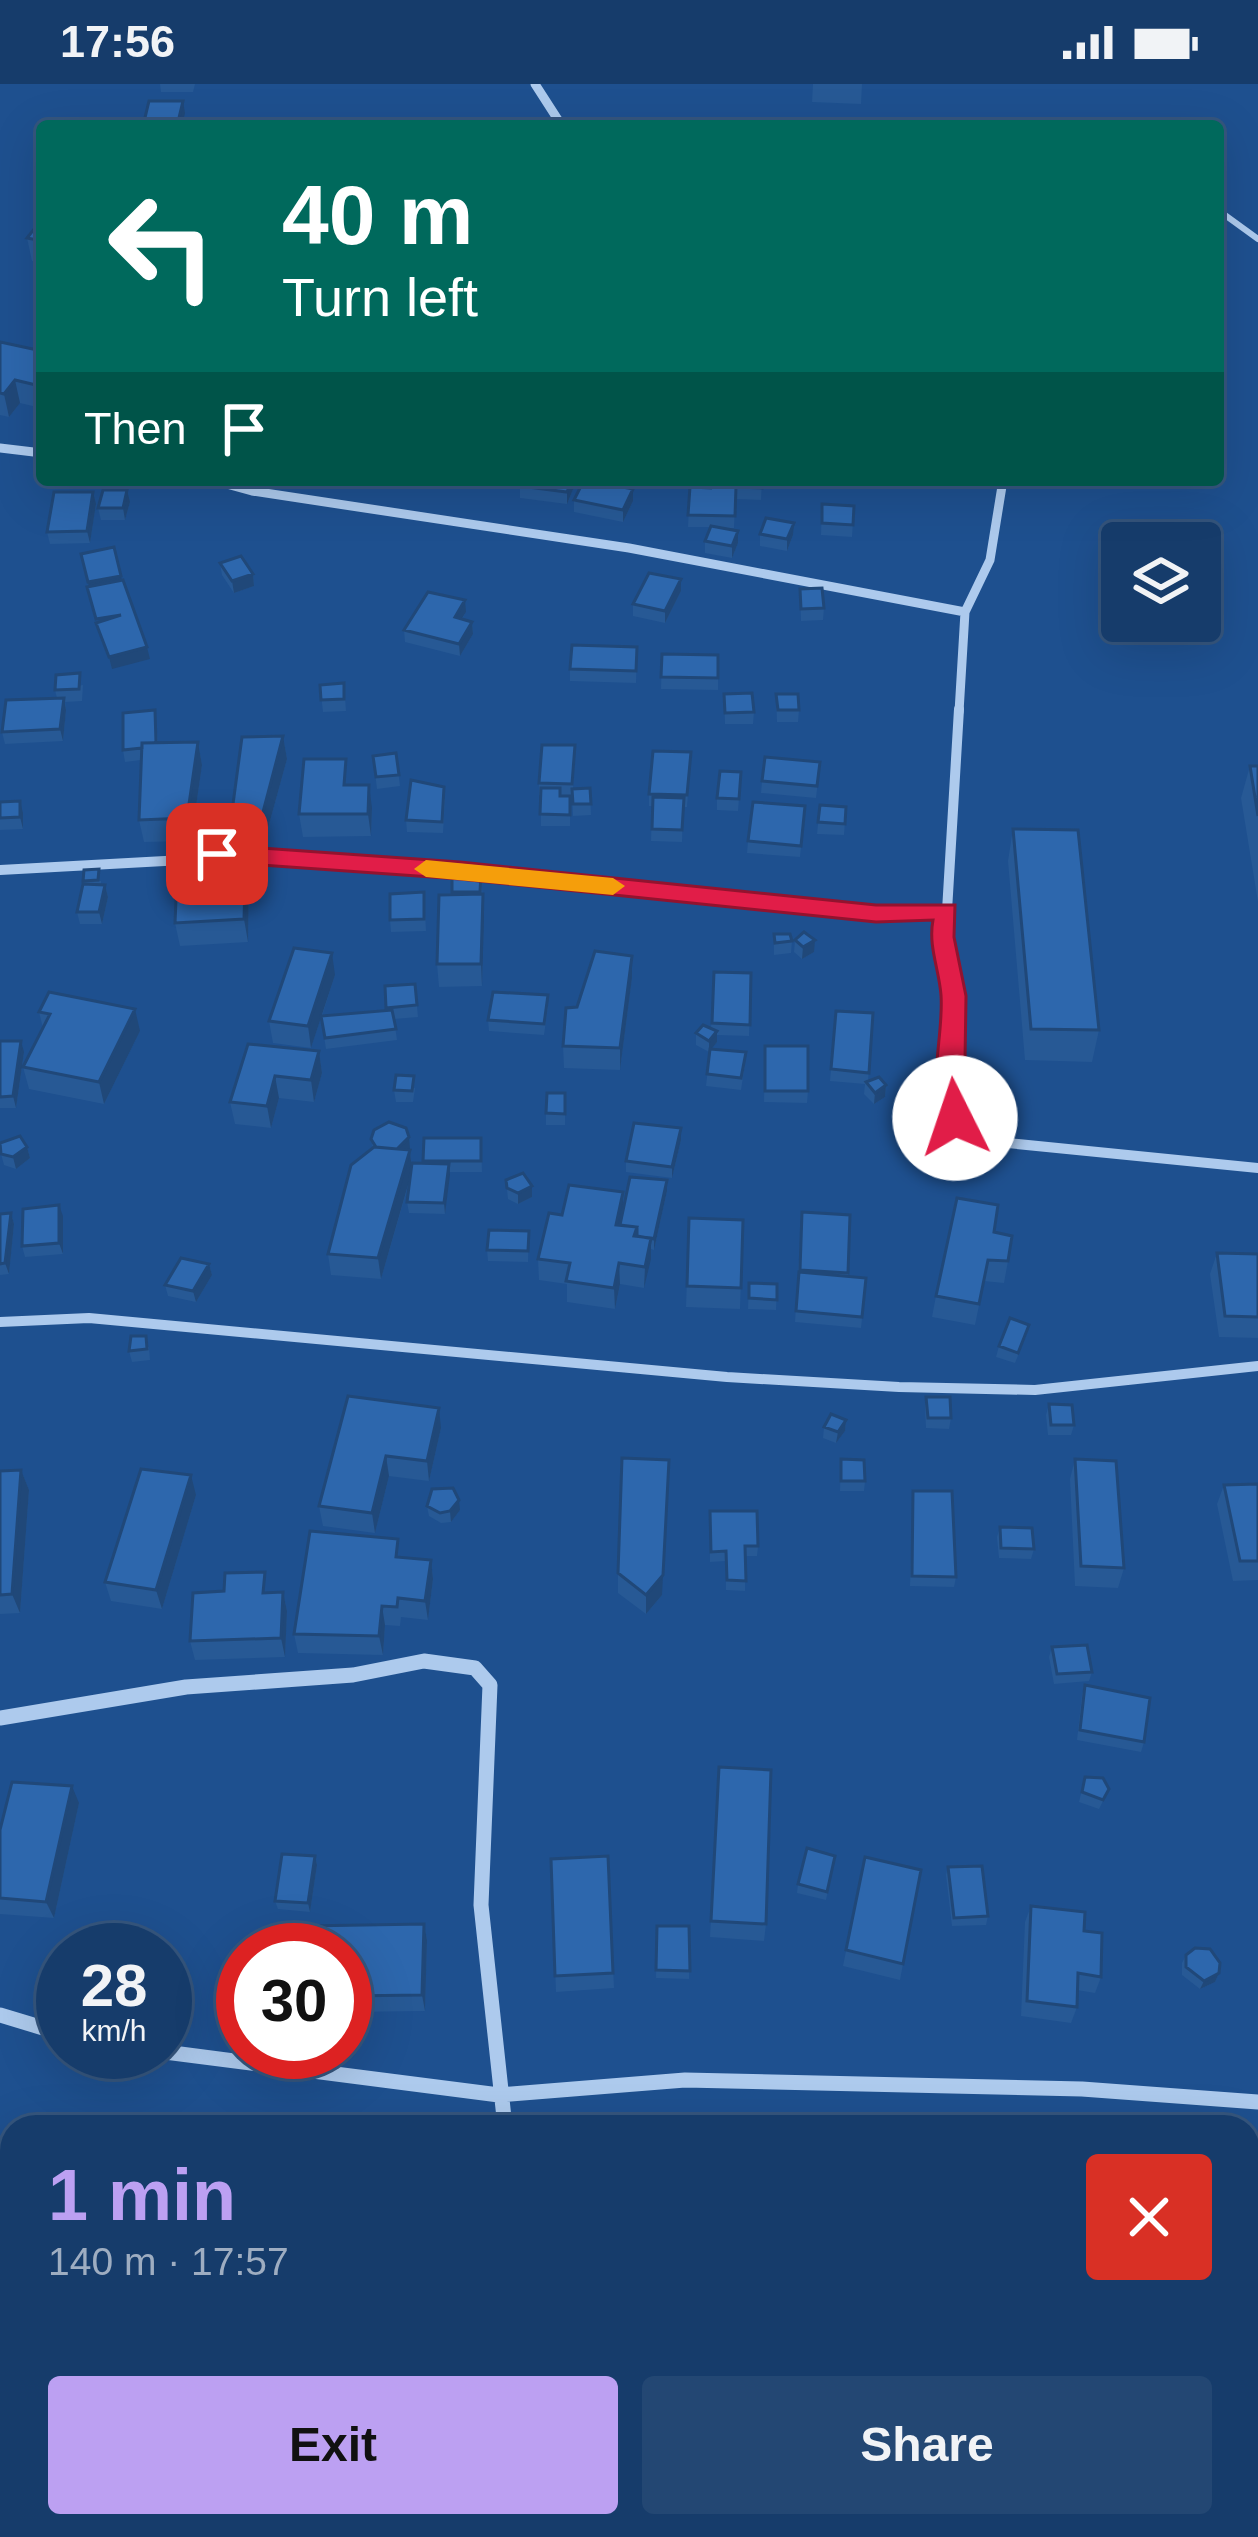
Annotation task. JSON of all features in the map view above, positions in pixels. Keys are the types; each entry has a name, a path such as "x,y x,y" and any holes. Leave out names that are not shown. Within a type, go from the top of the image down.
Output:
{"street":[{"path":"535,84 558,120"},
{"path":"0,448 36,452"},
{"path":"234,486 628,548 965,612"},
{"path":"1002,486 990,560 965,612 942,937 953,996 950,1091 955,1118 998,1142 1258,1168"},
{"path":"0,870 217,854 275,855 876,914 946,911"},
{"path":"0,1322 89,1318 727,1377 899,1387 1035,1390 1258,1366"},
{"path":"0,1718 186,1687 353,1675 424,1661 475,1668 490,1685 482,1905 503,2115"},
{"path":"0,2015 36,2025"},
{"path":"192,2055 499,2095 685,2080 1082,2090 1258,2102"}],"lane":[{"path":"1224,214 1258,239"}],"building":[{"path":"149,101 183,101 178,120 144,120"},
{"path":"0,342 36,350 36,385 15,380 0,393"},
{"path":"520,486 570,486 567,492"},
{"path":"581,486 633,489 623,510 574,500"},
{"path":"707,486 762,486 736,487 735,516 688,515 690,487 712,488"},
{"path":"103,490 127,490 123,508 98,508"},
{"path":"54,492 93,492 87,531 47,532"},
{"path":"822,504 854,506 853,525 822,523"},
{"path":"766,518 794,523 787,539 760,534"},
{"path":"711,526 738,531 732,546 705,541"},
{"path":"114,547 121,576 88,582 81,554"},
{"path":"241,556 253,574 232,581 220,563"},
{"path":"649,573 681,579 665,611 633,604"},
{"path":"123,580 147,647 109,657 96,623 121,615 96,619 87,587"},
{"path":"822,588 824,608 801,609 800,589"},
{"path":"428,592 465,600 455,617 472,622 459,644 404,630"},
{"path":"572,645 637,647 636,671 570,669"},
{"path":"662,654 718,655 718,678 661,677"},
{"path":"80,673 79,689 55,690 56,675"},
{"path":"344,683 344,699 321,700 320,685"},
{"path":"752,693 754,712 725,713 724,694"},
{"path":"776,694 798,694 799,710 778,710"},
{"path":"64,698 60,729 2,732 6,700"},
{"path":"155,710 156,743 123,750 123,713"},
{"path":"283,736 262,816 231,819 242,737"},
{"path":"198,742 187,818 139,820 142,743"},
{"path":"542,745 575,745 572,784 539,783"},
{"path":"653,751 691,752 687,795 649,794"},
{"path":"396,753 399,775 376,777 373,756"},
{"path":"765,757 820,762 817,786 762,781"},
{"path":"304,759 346,759 344,785 369,785 368,814 299,814"},
{"path":"1250,766 1258,766 1258,816"},
{"path":"720,771 741,772 739,799 717,798"},
{"path":"411,780 444,787 442,822 406,820"},
{"path":"541,788 560,788 560,796 570,796 570,815 540,814"},
{"path":"590,788 591,804 573,804 572,789"},
{"path":"653,797 684,798 682,830 652,829"},
{"path":"20,801 20,817 0,818 0,802"},
{"path":"753,802 805,806 801,846 748,841"},
{"path":"820,805 846,807 845,824 818,822"},
{"path":"1013,829 1078,830 1099,1030 1031,1029"},
{"path":"246,853 244,919 175,923 177,876 210,874 211,855"},
{"path":"99,869 98,880 83,881 84,870"},
{"path":"481,873 480,892 452,892 452,874"},
{"path":"83,884 105,885 99,912 77,912"},
{"path":"424,892 424,919 390,920 390,894"},
{"path":"483,894 481,964 437,964 439,895"},
{"path":"804,932 815,940 803,947 795,940"},
{"path":"774,934 790,934 792,941 775,943"},
{"path":"294,948 332,953 308,1026 269,1021"},
{"path":"595,951 632,956 620,1048 563,1046 566,1008 577,1007"},
{"path":"714,972 751,973 750,1025 712,1023"},
{"path":"415,984 417,1005 386,1008 385,986"},
{"path":"49,992 135,1009 99,1082 23,1067 50,1014 39,1012"},
{"path":"493,992 548,995 544,1024 488,1020"},
{"path":"392,1010 396,1029 325,1038 321,1016"},
{"path":"836,1011 873,1013 869,1073 831,1069"},
{"path":"703,1025 717,1031 709,1041 696,1033"},
{"path":"0,1041 21,1041 13,1096 0,1097"},
{"path":"248,1044 319,1051 311,1080 275,1076 267,1106 230,1102"},
{"path":"765,1046 808,1046 808,1091 765,1091"},
{"path":"710,1049 746,1052 741,1078 707,1074"},
{"path":"396,1075 414,1076 412,1091 394,1090"},
{"path":"879,1077 886,1085 875,1093 866,1082"},
{"path":"547,1093 565,1093 565,1114 546,1113"},
{"path":"389,1122 406,1128 409,1137 397,1149 376,1147 371,1139 374,1130"},
{"path":"634,1123 681,1128 672,1167 626,1161"},
{"path":"20,1136 27,1147 13,1157 1,1154 0,1143"},
{"path":"424,1138 481,1138 481,1161 423,1161"},
{"path":"374,1147 410,1150 378,1258 328,1254 351,1165"},
{"path":"412,1163 449,1164 444,1203 407,1202"},
{"path":"523,1173 532,1186 518,1193 507,1188 506,1180"},
{"path":"630,1177 667,1180 654,1239 637,1236 637,1227 620,1225"},
{"path":"569,1185 623,1192 616,1225 637,1227 634,1236 651,1238 645,1267 619,1263 614,1288 566,1281 570,1263 538,1259 549,1213 562,1215"},
{"path":"957,1198 998,1205 994,1232 1012,1236 1008,1261 988,1260 979,1304 936,1296"},
{"path":"59,1205 59,1243 22,1246 23,1209"},
{"path":"802,1212 850,1215 848,1273 800,1270"},
{"path":"11,1213 5,1263 0,1264 0,1214"},
{"path":"689,1218 743,1220 741,1288 687,1286"},
{"path":"489,1230 529,1231 528,1251 487,1250"},
{"path":"1217,1253 1258,1254 1258,1317 1225,1316"},
{"path":"181,1258 209,1264 193,1291 165,1285"},
{"path":"799,1272 866,1278 862,1317 796,1311"},
{"path":"749,1283 777,1284 777,1300 749,1298"},
{"path":"1010,1318 1029,1325 1018,1353 999,1346"},
{"path":"131,1336 146,1336 147,1349 129,1351"},
{"path":"348,1396 439,1408 427,1461 386,1456 372,1513 319,1506"},
{"path":"926,1397 950,1397 951,1418 928,1418"},
{"path":"1049,1404 1072,1405 1074,1425 1051,1425"},
{"path":"831,1414 846,1420 838,1432 824,1427"},
{"path":"622,1458 669,1460 663,1575 646,1595 618,1573"},
{"path":"841,1459 864,1460 865,1481 841,1481"},
{"path":"1075,1459 1116,1461 1124,1568 1081,1566"},
{"path":"141,1469 191,1475 156,1590 105,1582"},
{"path":"21,1470 12,1594 0,1595 0,1471"},
{"path":"1258,1484 1258,1561 1240,1561 1224,1485"},
{"path":"453,1488 459,1500 450,1511 440,1513 427,1506 432,1489"},
{"path":"913,1491 952,1491 956,1577 912,1576"},
{"path":"710,1511 757,1511 758,1546 745,1546 746,1581 727,1580 726,1551 711,1552"},
{"path":"1000,1527 1032,1528 1034,1549 1001,1548"},
{"path":"310,1531 398,1539 396,1557 431,1560 425,1601 398,1598 397,1607 382,1606 379,1636 294,1634"},
{"path":"265,1572 263,1593 283,1592 281,1638 190,1641 193,1593 224,1591 225,1573"},
{"path":"1087,1645 1092,1672 1057,1674 1052,1647"},
{"path":"1085,1685 1150,1698 1144,1742 1080,1730"},
{"path":"719,1767 771,1770 766,1924 711,1921"},
{"path":"1085,1777 1103,1778 1109,1789 1103,1800 1082,1792"},
{"path":"12,1782 72,1786 46,1902 0,1898 0,1830"},
{"path":"807,1848 835,1856 827,1892 798,1884"},
{"path":"282,1854 315,1856 308,1903 275,1901"},
{"path":"608,1856 613,1973 555,1976 551,1859"},
{"path":"865,1857 921,1870 903,1964 846,1950"},
{"path":"982,1866 988,1916 954,1918 948,1867"},
{"path":"1031,1906 1085,1912 1084,1931 1102,1933 1101,1977 1078,1973 1077,2007 1027,2001"},
{"path":"424,1924 422,1995 372,1996 372,1925"},
{"path":"657,1926 689,1926 690,1971 656,1970"},
{"path":"1195,1948 1210,1949 1220,1963 1219,1973 1204,1981 1186,1967 1186,1955"}],"slow traffic":[{"path":"426,869 613,886"}],"route":[{"path":"217,854 460,871 876,914 946,911 942,937 950,958 953,996 950,1091 955,1118"}]}
